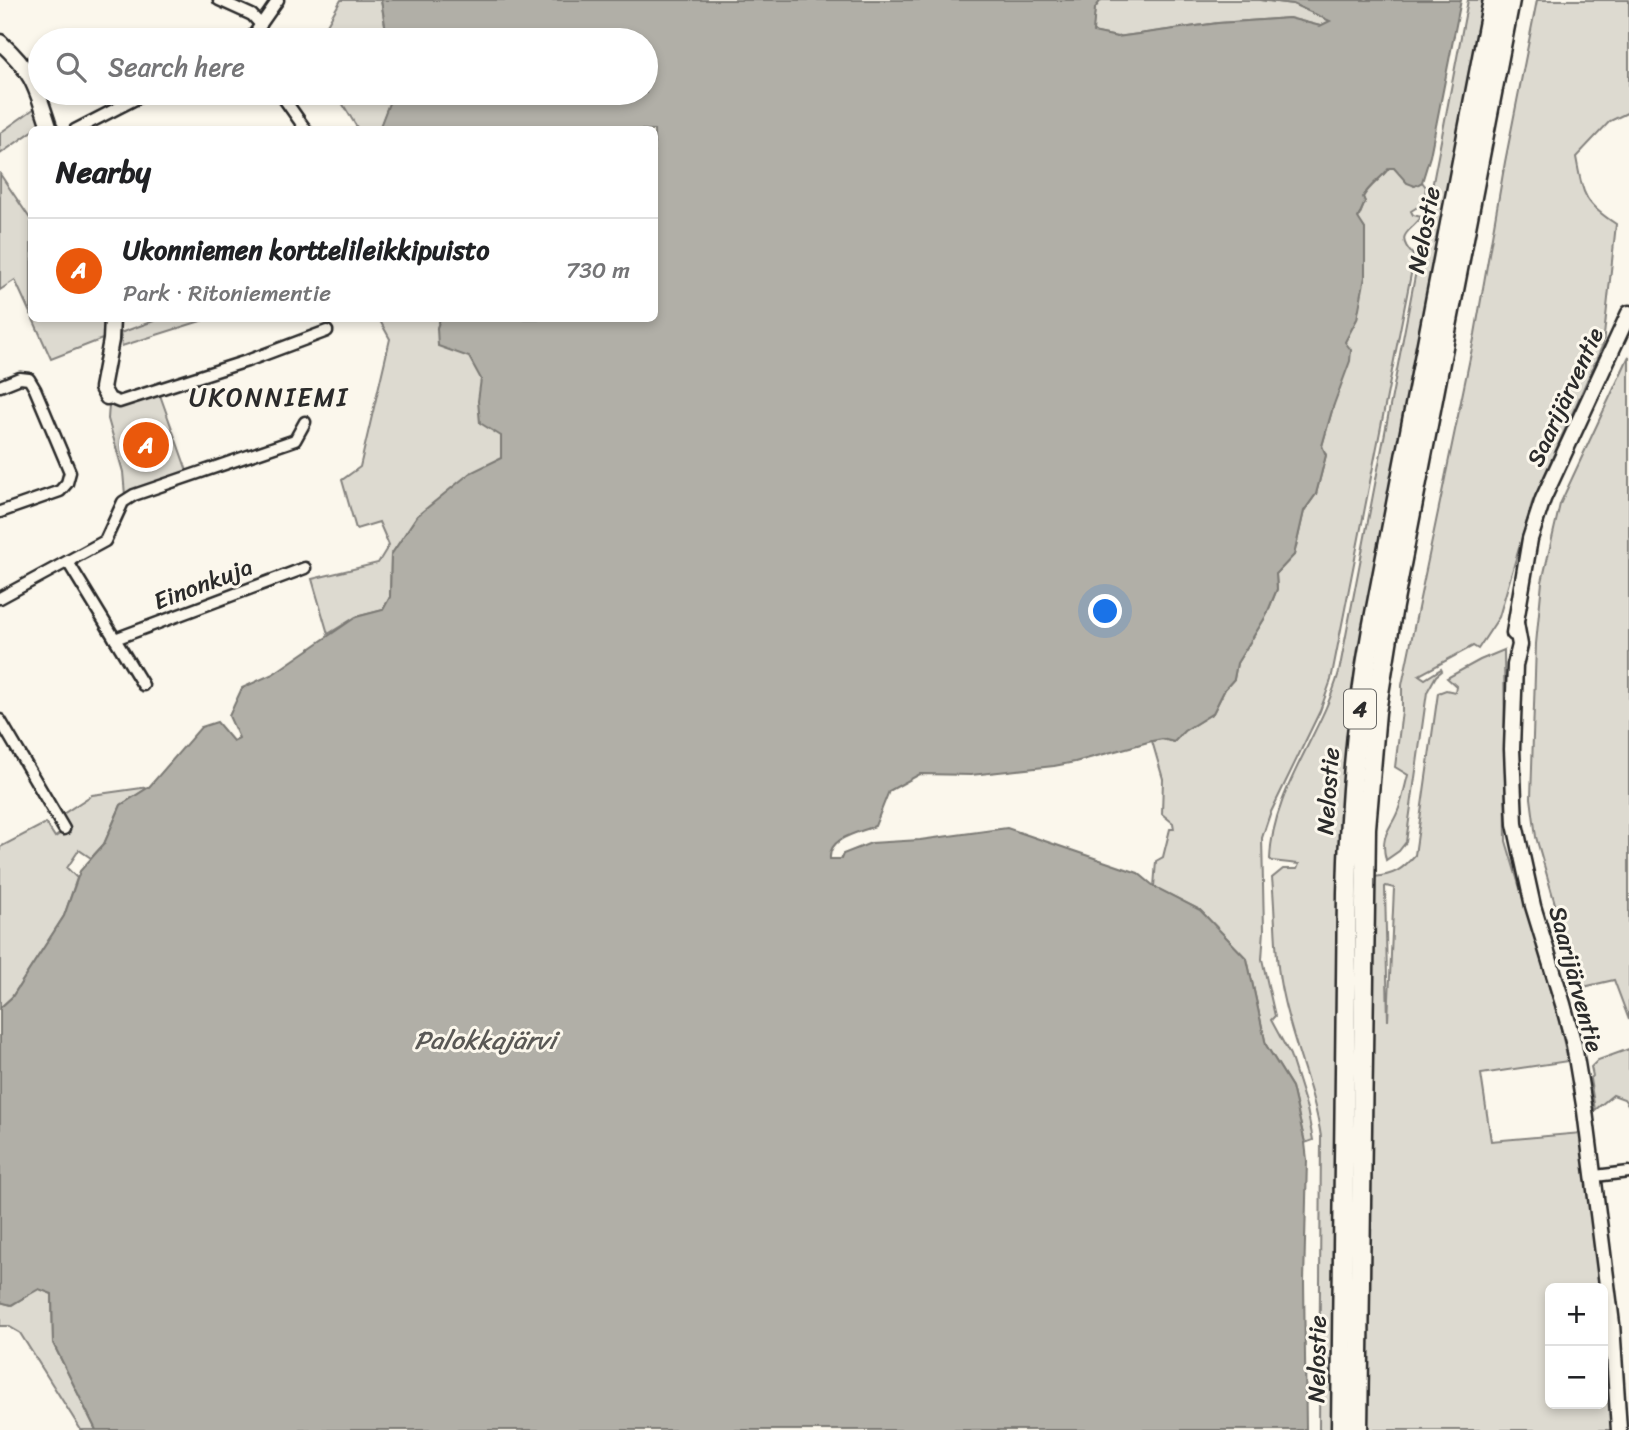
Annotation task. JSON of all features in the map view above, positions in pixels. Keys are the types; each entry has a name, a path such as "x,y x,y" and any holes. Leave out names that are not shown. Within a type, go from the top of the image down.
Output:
{"highway":[{"name":"Nelostie","path":"1341,1430 1347,869 1356,733 1375,616 1493,0"},
{"name":"Nelostie","path":"1358,1430 1365,889 1371,761 1393,606 1510,0"}],"main road":[{"path":"0,42 28,71"},
{"path":"42,105 49,126"},
{"name":"Saarijärventie","path":"1619,1430 1614,1336 1595,1176 1574,1045 1518,848 1512,789 1515,665 1520,645 1516,623 1530,539 1542,499 1629,313"},
{"path":"107,397 102,388 113,322"}],"street":[{"path":"219,0 252,16 261,25"},
{"path":"259,28 278,0"},
{"path":"83,126 124,105"},
{"path":"288,105 303,126"},
{"path":"107,397 119,402 247,361 327,331"},
{"path":"0,386 20,378 29,380 70,472 67,483 60,491 0,512"},
{"path":"0,598 105,541 123,502 134,495 295,440 305,422"},
{"path":"68,562 144,685"},
{"name":"Einonkuja","path":"116,639 305,568"},
{"path":"0,720 64,829"},
{"path":"1595,1176 1629,1172"}],"shaded area":[{"path":"341,0 381,0 386,28 325,28"},
{"path":"1101,0 1260,0 1293,4 1331,21 1320,26 1289,18 1218,23 1117,37 1092,32 1095,8"},
{"path":"1468,0 1484,0 1363,629 1349,724 1343,788 1338,945 1333,1430 1319,1430 1321,1137 1314,1101 1280,982 1272,878 1283,869 1297,869 1299,864 1270,859 1279,810 1331,696 1339,672"},
{"path":"1537,0 1629,0 1629,112 1610,121 1576,157 1586,196 1597,210 1616,224 1603,345 1532,503 1499,617 1478,649 1473,646 1419,675 1425,679 1441,669 1442,671 1427,692 1406,842 1386,860 1385,837 1399,808 1408,775 1395,767 1402,711 1402,685 1475,334"},
{"path":"343,105 388,105 381,126 356,126"},
{"path":"35,108 41,125 28,126 28,134 0,154 0,133"},
{"path":"1389,168 1394,168 1414,186 1422,182 1426,187 1424,203 1411,211 1413,215 1421,217 1404,237 1407,248 1413,255 1413,264 1331,680 1320,711 1270,814 1262,838 1262,959 1275,1016 1271,1020 1290,1055 1307,1109 1313,1140 1305,1143 1292,1087 1266,1045 1247,959 1200,910 1154,887 1156,861 1163,857 1170,829 1174,829 1173,823 1162,814 1163,779 1152,741 1162,739 1174,742 1184,731 1213,713 1225,689 1234,679 1237,663 1266,616 1277,589 1276,574 1294,555 1304,511 1316,494 1326,455 1322,446 1333,407 1344,342 1357,319 1365,229 1358,219 1365,202 1363,197"},
{"path":"0,174 28,216 28,308 15,280 0,290"},
{"path":"34,322 106,322 105,338 51,359"},
{"path":"151,322 198,322 122,346 120,333"},
{"path":"381,322 439,322 437,328 483,350 517,454 417,516 391,555 390,597 383,610 356,617 328,634 312,579 378,563 389,545 379,522 356,529 342,480 360,467 390,339"},
{"path":"1629,356 1629,1020 1614,980 1579,988 1536,837 1531,798 1536,644 1542,582 1560,504"},
{"path":"160,395 187,471 125,495 123,472 108,419 109,404 119,407"},
{"path":"1504,650 1506,841 1559,1020 1568,1061 1481,1074 1491,1141 1581,1133 1600,1283 1545,1283 1545,1409 1608,1409 1608,1345 1614,1430 1367,1430 1374,877 1397,871 1415,855 1438,693 1446,690 1455,692 1456,686 1447,678","holes":["1386,886 1394,888 1388,1021 1385,887"]},
{"path":"149,787 121,805 104,844 91,858 79,850 67,868 77,878 64,916 12,997 0,1008 0,847 46,823 55,837 64,831 60,816 92,795"},
{"path":"1629,1049 1629,1106 1624,1099 1613,1095 1595,1110 1590,1079 1593,1076 1591,1067 1598,1060"},
{"path":"39,1288 52,1294 53,1343 96,1430 81,1430 20,1333 8,1326 0,1326 0,1302 12,1305"}],"water":[{"name":"Palokkajärvi","path":"381,0 1101,0 1095,8 1093,32 1117,37 1218,23 1289,18 1320,26 1330,21 1293,4 1260,0 1461,0 1430,156 1422,182 1415,186 1407,183 1394,168 1389,168 1363,197 1365,202 1358,218 1365,229 1365,277 1357,319 1345,342 1351,350 1350,361 1322,446 1326,455 1316,494 1304,511 1294,555 1276,574 1277,589 1266,616 1237,663 1234,679 1225,689 1213,713 1184,731 1174,742 1162,739 1152,741 1054,766 971,775 920,774 889,791 875,826 839,841 831,852 830,859 841,859 843,854 871,843 920,840 1007,828 1138,873 1155,887 1200,910 1247,959 1266,1045 1292,1087 1305,1143 1306,1430 96,1430 53,1343 52,1294 39,1289 11,1305 0,1302 0,1008 12,997 64,916 80,871 104,844 121,805 149,787 201,727 217,722 233,741 239,738 229,716 242,688 273,674 356,617 383,610 390,597 391,555 417,516 470,473 501,458 501,436 480,423 478,401 481,379 469,357 438,346 439,322 658,322 658,126 380,126 388,105 658,105 658,28 386,28"}],"place":[{"name":"Ukonniemen korttelileikkipuisto","path":"146,445"}],"district":[{"name":"UKONNIEMI","path":"269,397"}]}
